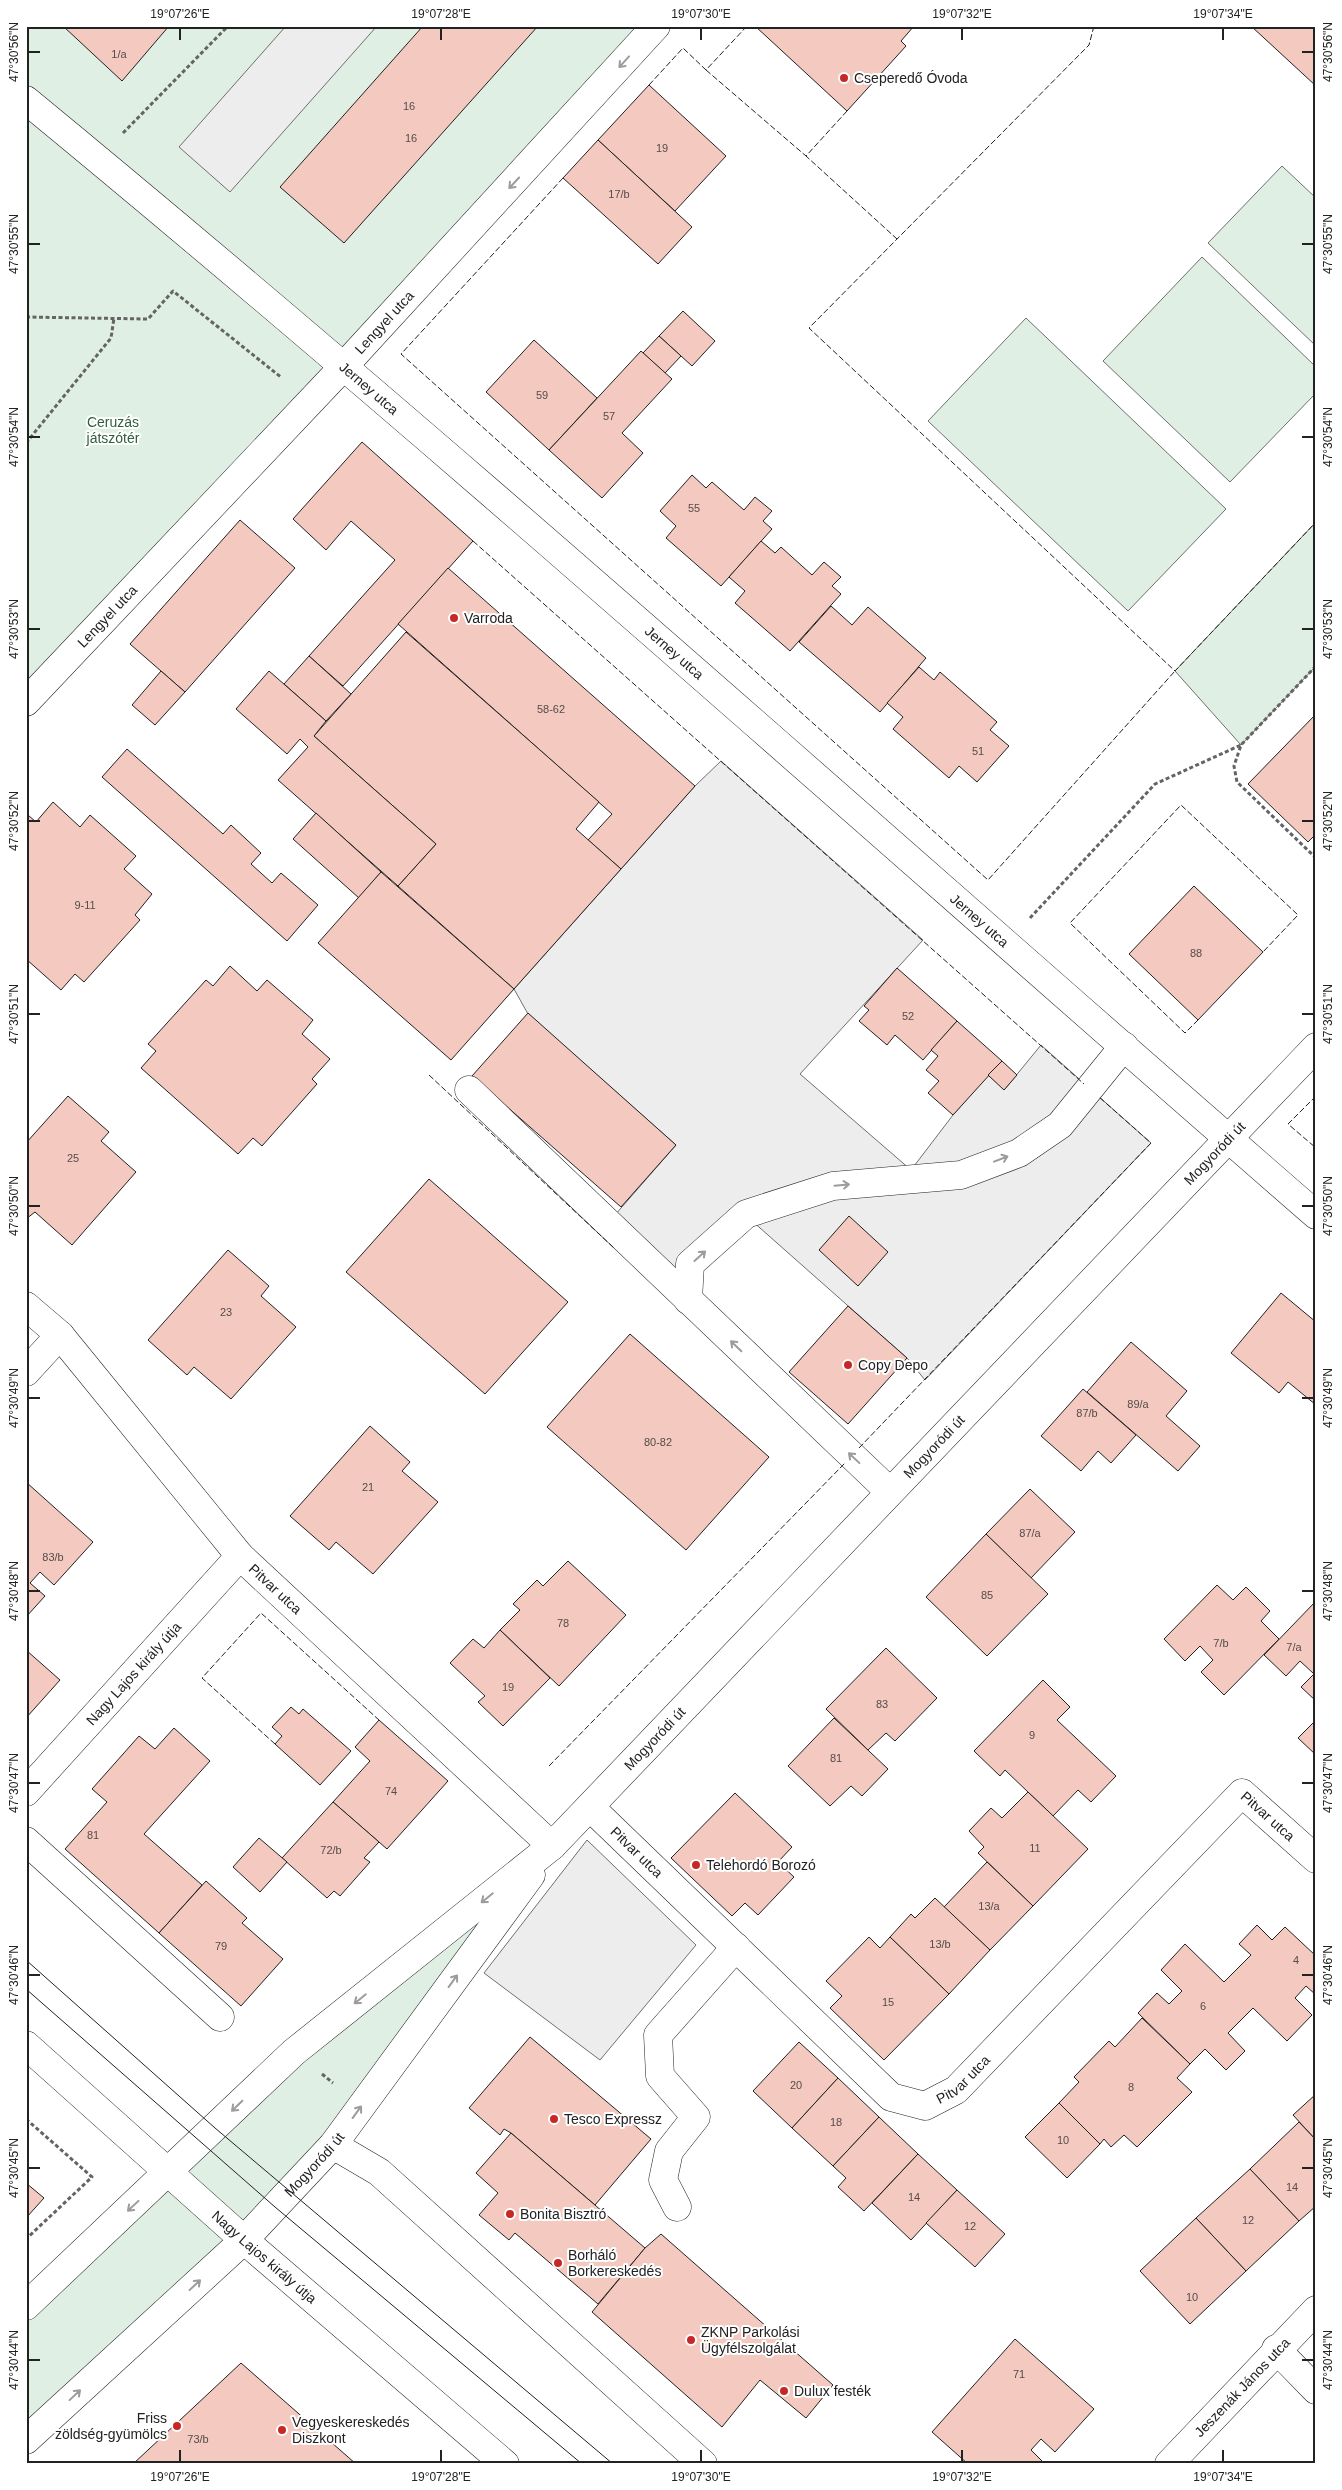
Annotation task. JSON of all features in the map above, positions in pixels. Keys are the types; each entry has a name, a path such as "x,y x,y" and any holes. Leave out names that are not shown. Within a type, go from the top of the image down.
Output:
{"street":[{"name":"Lengyel utca","path":"26,702 344,366 656,26"},
{"name":"Jerney utca","path":"26,100 98,158 344,366 1007,942 1316,1214"},
{"path":"688,1300 690,1264 746,1214 833,1186 961,1175 1019,1153 1060,1125 1124,1046"},
{"name":"Mogyoródi út","path":"26,2306 294,2052 552,1846 889,1491 1316,1047"},
{"path":"469,1090 889,1491"},
{"name":"Pitvar utca","path":"26,1306 60,1336 240,1556 552,1846"},
{"path":"26,1372 60,1336"},
{"name":"Nagy Lajos király útja","path":"26,1792 240,1556"},
{"name":"Pitvar utca","path":"590,1807 891,2097 925,2106 956,2090 1242,1793 1316,1859"},
{"path":"26,1841 220,2017"},
{"name":"Mogyoródi út","path":"26,2440 244,2240 333,2145 552,1846"},
{"path":"677,2207 663,2180 669,2151 696,2117 660,2076 658,2035 736,1947"},
{"name":"Nagy Lajos király útja","path":"26,2045 244,2240 505,2464"},
{"path":"333,2145 378,2172 703,2464"},
{"name":"Jeszenák János utca","path":"1169,2464 1276,2349 1316,2310"},
{"path":"1276,2349 1316,2390"}],"path":[{"path":"98,158 228,26"},
{"path":"26,317 148,319 173,291 310,401"},
{"path":"26,443 111,338 114,318"},
{"path":"1007,942 1155,784 1241,745 1316,666"},
{"path":"1241,745 1234,766 1237,782 1316,858"},
{"path":"26,2119 92,2177 26,2239"}],"green space":[{"name":"Ceruzás játszótér","path":"26,26 654,26 26,702"},
{"path":"1282,166 1316,198 1316,346 1208,243"},
{"path":"1202,257 1316,367 1316,393 1230,482 1103,361"},
{"path":"1026,318 1226,509 1128,611 928,421"},
{"path":"1316,522 1316,666 1241,745 1175,671"},
{"path":"552,1846 362,2105 26,2440 26,2306 168,2173"}],"shaded area":[{"path":"286,26 377,26 230,192 179,147"},
{"path":"721,761 923,940 800,1074 911,1170 953,1115 988,1075 1005,1089 1041,1045 1151,1143 925,1380 907,1358 751,1220 678,1290 608,1223 676,1145 528,1014 514,989 695,786"},
{"path":"587,1840 696,1945 600,2060 484,1973"}],"building":[{"path":"63,26 169,26 122,81"},
{"path":"423,26 538,26 344,243 280,187"},
{"name":"Cseperedő Óvoda","path":"755,26 914,26 901,41 906,46 847,111"},
{"path":"1251,26 1316,26 1316,86"},
{"path":"649,85 726,156 675,211 598,140"},
{"path":"598,140 692,227 658,264 563,178"},
{"path":"683,311 715,341 692,366 659,336"},
{"path":"659,336 681,356 665,373 643,353"},
{"path":"534,340 597,398 549,450 486,392"},
{"path":"641,351 672,379 622,433 643,453 602,498 549,450"},
{"path":"362,442 473,541 343,686 309,656 395,560 351,521 326,550 293,519"},
{"path":"692,475 706,488 712,482 744,510 755,497 772,511 763,521 772,529 721,586 666,538 676,526 660,511"},
{"path":"240,520 295,568 185,692 130,644"},
{"path":"761,541 775,553 781,547 812,575 824,562 841,577 832,586 841,594 790,651 735,603 745,591 729,577"},
{"path":"448,568 695,786 621,869 588,840 612,814 398,624"},
{"path":"831,606 852,625 868,607 926,658 880,712 799,642"},
{"path":"406,632 599,802 576,829 621,869 514,989 398,886 436,844 314,736"},
{"path":"309,656 351,694 326,721 284,684"},
{"path":"919,667 934,680 940,672 997,722 990,730 1009,746 977,782 959,766 949,778 893,729 903,717 887,703"},
{"path":"161,671 185,692 155,725 132,705"},
{"path":"269,671 326,721 314,736 436,844 398,886 278,780 308,747 300,739 287,754 236,709"},
{"path":"1316,714 1316,834 1308,842 1248,784"},
{"path":"127,749 223,834 231,825 261,853 251,864 272,883 281,873 318,905 287,941 102,777"},
{"path":"53,802 80,827 90,815 136,856 124,869 152,894 135,915 140,920 84,982 75,974 61,990 26,959 26,818 28,815 36,822"},
{"path":"316,813 381,872 359,898 293,839"},
{"path":"381,872 514,989 451,1060 318,943"},
{"path":"1194,886 1263,952 1198,1020 1129,954"},
{"path":"230,966 257,991 267,980 313,1020 302,1034 330,1059 312,1079 317,1084 262,1146 253,1138 238,1154 141,1068 156,1051 148,1044 206,980 213,986"},
{"path":"897,968 957,1021 923,1060 895,1035 887,1045 859,1021 869,1010 864,1006"},
{"path":"528,1013 676,1145 621,1207 472,1076"},
{"path":"957,1021 1002,1061 953,1115 928,1093 939,1081 926,1070 938,1056 931,1050"},
{"path":"1002,1061 1017,1075 1004,1090 988,1075"},
{"path":"68,1096 109,1132 101,1141 136,1172 72,1245 35,1212 26,1219 26,1143"},
{"path":"429,1179 568,1302 485,1394 346,1272"},
{"path":"849,1216 888,1252 858,1286 819,1250"},
{"path":"228,1250 269,1286 261,1296 296,1327 231,1399 194,1367 187,1375 148,1340"},
{"path":"1281,1293 1316,1322 1316,1405 1288,1382 1279,1393 1231,1353"},
{"name":"Copy Depo","path":"848,1306 907,1358 848,1424 789,1372"},
{"path":"630,1334 769,1457 686,1550 547,1427"},
{"path":"1131,1342 1187,1391 1166,1416 1200,1446 1178,1471 1087,1392"},
{"path":"1083,1389 1136,1435 1111,1463 1098,1451 1081,1471 1041,1436"},
{"path":"370,1426 410,1462 402,1471 438,1502 373,1574 336,1542 329,1550 290,1516"},
{"path":"26,1482 93,1542 54,1585 40,1572 30,1583 45,1596 26,1617"},
{"path":"1030,1489 1075,1532 1031,1578 986,1534"},
{"path":"986,1534 1048,1594 987,1656 926,1597"},
{"path":"568,1561 626,1615 559,1686 500,1630 520,1610 513,1604 537,1580 543,1586"},
{"path":"1217,1585 1233,1600 1246,1587 1270,1611 1261,1621 1279,1639 1224,1695 1201,1672 1213,1660 1200,1646 1185,1661 1164,1639"},
{"path":"1316,1601 1316,1701 1301,1687 1314,1674 1300,1661 1286,1676 1264,1655"},
{"path":"500,1630 550,1678 503,1726 478,1702 485,1696 450,1663 473,1639 484,1648"},
{"path":"886,1648 937,1698 895,1741 886,1733 868,1750 826,1709"},
{"path":"26,1650 60,1680 26,1718"},
{"path":"1043,1680 1070,1707 1057,1720 1116,1776 1091,1802 1078,1790 1053,1816 1005,1770 1000,1776 974,1751"},
{"path":"291,1707 299,1714 303,1709 351,1751 320,1785 275,1744 282,1736 272,1727"},
{"path":"834,1718 888,1769 862,1796 851,1786 830,1806 788,1766"},
{"path":"379,1720 448,1781 387,1849 333,1802 370,1761 355,1747"},
{"path":"1316,1720 1316,1755 1298,1738"},
{"path":"174,1728 210,1761 144,1834 202,1885 159,1933 65,1849 107,1802 92,1789 139,1736 155,1749"},
{"path":"1028,1792 1088,1849 1033,1906 978,1853 984,1847 969,1831 991,1808 1002,1818"},
{"path":"735,1793 792,1847 778,1862 794,1877 758,1915 745,1903 732,1916 671,1858"},
{"path":"333,1802 379,1842 364,1858 370,1862 340,1896 334,1891 327,1898 282,1858"},
{"path":"259,1838 287,1862 260,1892 233,1867"},
{"path":"987,1862 1033,1906 990,1950 944,1907"},
{"path":"206,1881 247,1918 242,1923 283,1959 241,2006 159,1933"},
{"path":"935,1898 990,1950 949,1994 890,1937 911,1914 915,1918"},
{"path":"1257,1925 1272,1940 1285,1927 1316,1956 1316,1995 1306,1986 1295,1998 1312,2015 1287,2041 1253,2008 1228,2033 1245,2051 1226,2070 1205,2049 1190,2064 1138,2013 1157,1993 1169,2004 1182,1991 1161,1970 1185,1944 1224,1982 1251,1955 1239,1944"},
{"path":"869,1937 880,1948 890,1937 949,1994 884,2060 830,2008 842,1996 826,1981"},
{"path":"1142,2018 1190,2064 1177,2078 1192,2092 1137,2147 1124,2135 1111,2147 1104,2139 1100,2144 1059,2103 1079,2082 1074,2077 1109,2041 1115,2047"},
{"name":"Tesco Expressz","path":"530,2037 651,2139 595,2205 511,2133 504,2129 500,2135 469,2108"},
{"path":"799,2042 838,2078 792,2128 753,2091"},
{"path":"838,2078 879,2117 833,2166 792,2128"},
{"path":"1316,2094 1316,2140 1293,2115"},
{"path":"1059,2103 1100,2144 1067,2178 1025,2137"},
{"path":"879,2117 918,2154 864,2211 838,2187 846,2178 833,2166"},
{"path":"1299,2122 1316,2140 1316,2206 1299,2221 1250,2169"},
{"path":"511,2133 645,2248 598,2304 515,2233 509,2240 479,2215 498,2193 476,2173"},
{"path":"918,2154 957,2190 911,2240 872,2203"},
{"path":"1250,2169 1299,2221 1246,2271 1196,2218"},
{"path":"26,2183 44,2198 26,2218"},
{"path":"957,2190 1005,2234 975,2267 926,2223"},
{"path":"1196,2218 1246,2271 1190,2324 1140,2271"},
{"path":"661,2234 833,2385 806,2418 760,2380 722,2427 592,2312 645,2248"},
{"path":"1015,2339 1094,2409 1055,2452 1041,2439 1031,2450 1045,2464 968,2464 932,2432"},
{"path":"241,2363 356,2464 133,2464"}],"tram line":[{"path":"26,1960 215,2128 613,2464"},
{"path":"26,1989 275,2207 582,2464"}],"fence":[{"path":"649,85 683,48 706,70 747,26"},
{"path":"1094,26 1089,45 809,328 1175,671 1316,522"},
{"path":"706,70 806,156"},
{"path":"847,111 806,156 897,239"},
{"path":"563,178 401,354 988,880 1175,671"},
{"path":"473,541 1084,1084"},
{"path":"1198,1020 1185,1033 1070,923 1181,805 1298,915 1263,952"},
{"path":"429,1075 614,1248"},
{"path":"1316,1096 1288,1124 1316,1148"},
{"path":"859,1448 1151,1143 1099,1097"},
{"path":"549,1766 845,1463"},
{"path":"275,1744 202,1678 261,1613 379,1720"}],"place":[{"name":"Cseperedő Óvoda","path":"844,78"},
{"name":"Varroda","path":"454,618"},
{"name":"Copy Depo","path":"848,1365"},
{"name":"Telehordó Borozó","path":"696,1865"},
{"name":"Tesco Expressz","path":"554,2119"},
{"name":"Bonita Bisztró","path":"510,2214"},
{"name":"Borháló Borkereskedés","path":"558,2263"},
{"name":"ZKNP Parkolási Ügyfélszolgálat","path":"691,2340"},
{"name":"Dulux festék","path":"784,2391"},
{"name":"Friss zöldség-gyümölcs","path":"177,2426"},
{"name":"Vegyeskereskedés Diszkont","path":"282,2430"}]}
